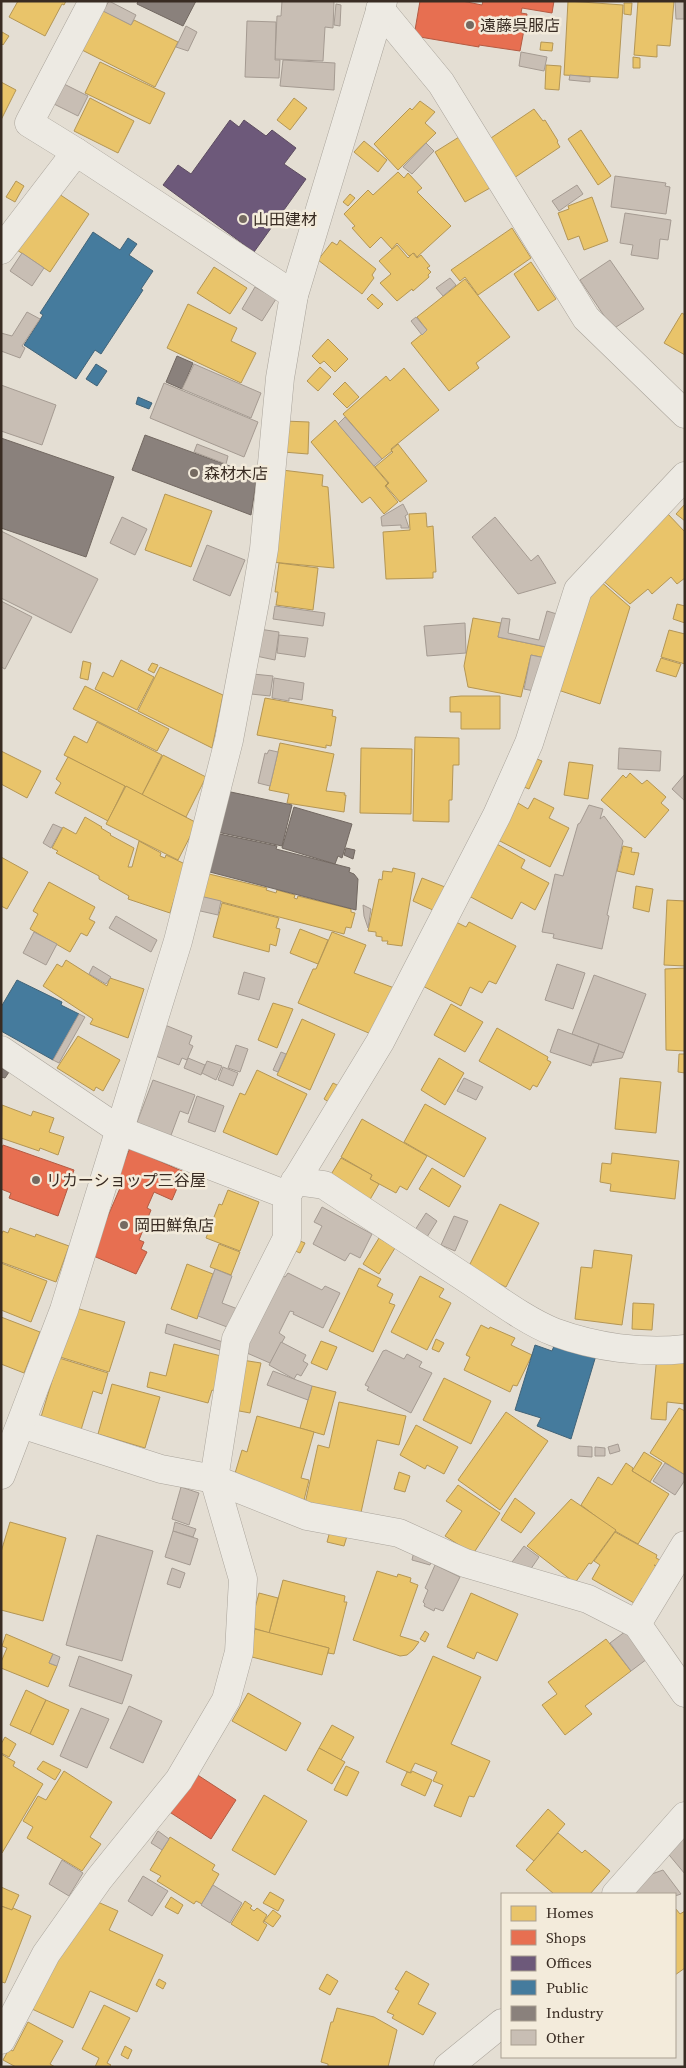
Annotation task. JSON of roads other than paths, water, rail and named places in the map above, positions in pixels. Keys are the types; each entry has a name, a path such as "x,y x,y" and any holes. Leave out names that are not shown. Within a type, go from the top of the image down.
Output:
{"street":[{"path":"93,1 29,123 294,295"},
{"path":"4,1459 21,1424 64,1310 178,941 229,740 264,549 280,378 294,295 381,5"},
{"path":"381,5 441,83 586,318 685,414"},
{"path":"1,250 76,152"},
{"path":"1,2040 46,1954 99,1879 179,1780 226,1700 239,1652 243,1580 214,1479 236,1339 287,1238 291,1188 380,1042 497,816 528,743 578,590 685,476"},
{"path":"1,1050 120,1131 291,1188 324,1185 514,1310 553,1332 621,1348 663,1352 685,1349"},
{"path":"21,1424 161,1469 214,1479 307,1516 399,1533 465,1563 588,1599 637,1624 685,1692"},
{"path":"637,1624 685,1544"},
{"path":"617,1893 685,1816"},
{"path":"448,2067 501,2024"}],"place":[{"name":"遠藤呉服店","path":"470,25"},
{"name":"山田建材","path":"243,219"},
{"name":"森材木店","path":"194,473"},
{"name":"リカーショップ三谷屋","path":"36,1180"},
{"name":"岡田鮮魚店","path":"124,1225"}]}
